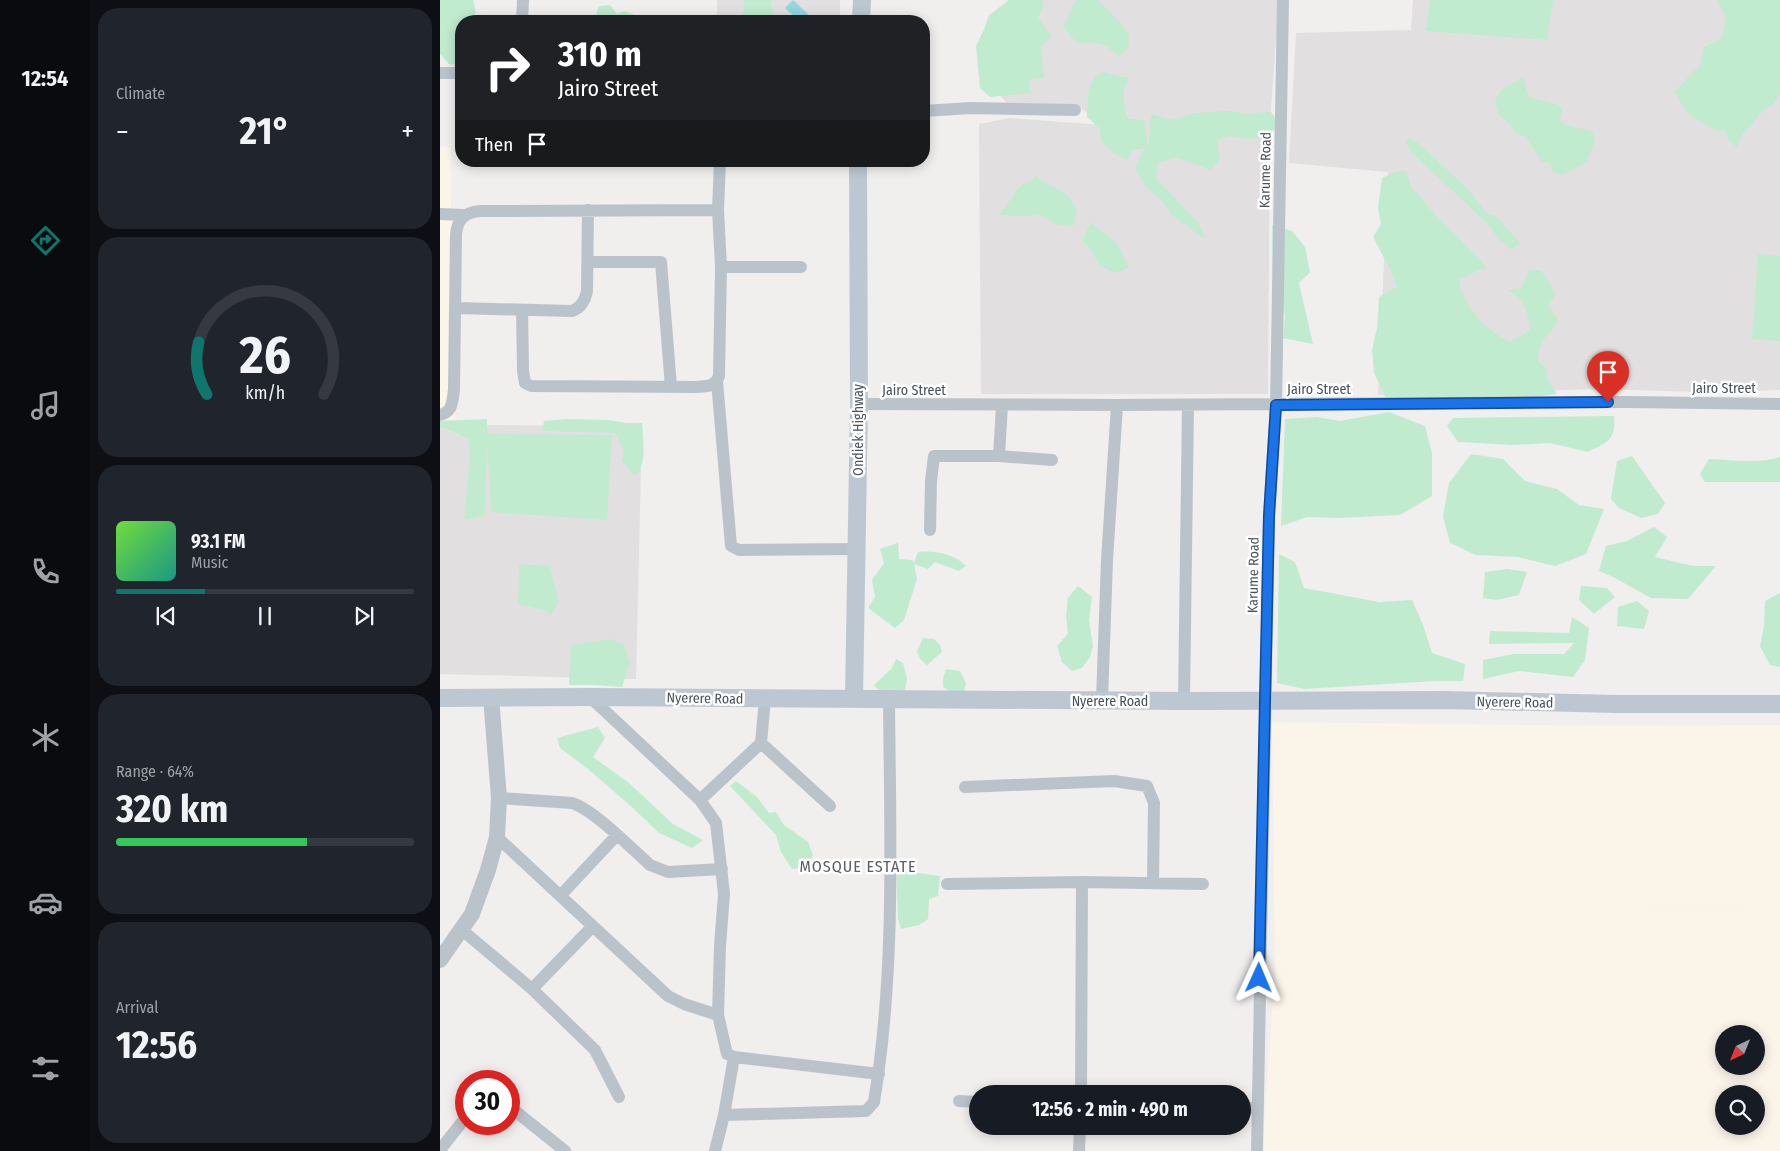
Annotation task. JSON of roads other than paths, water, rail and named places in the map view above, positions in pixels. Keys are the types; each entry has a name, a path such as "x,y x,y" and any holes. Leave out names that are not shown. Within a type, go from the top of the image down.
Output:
{"main road":[{"path":"861,15 862,0"},
{"name":"Ondiek Highway","path":"854,698 859,404 858,167"},
{"name":"Nyerere Road","path":"440,698 854,698 1184,701 1444,700 1616,704 1780,704"}],"street":[{"path":"522,15 523,0"},
{"name":"Karume Road","path":"1257,1151 1269,516 1276,405 1283,0"},
{"path":"440,73 455,73"},
{"path":"930,111 970,108 1075,110"},
{"path":"720,167 718,210 721,267 719,376 717,381 731,546 739,550 857,549"},
{"path":"455,308 572,311 578,309 584,302 587,291 588,210"},
{"path":"440,415 447,414 451,410 454,390 456,229 464,215 471,211 718,210"},
{"path":"440,214 464,215"},
{"path":"588,262 661,262 671,387"},
{"path":"721,267 801,267"},
{"path":"522,310 523,371 526,384 531,386 711,386 717,381"},
{"name":"Jairo Street","path":"859,404 1276,405 1628,402 1780,404"},
{"path":"999,456 1002,405"},
{"path":"1102,700 1107,560 1117,405"},
{"path":"1184,701 1188,405"},
{"path":"930,530 931,481 934,456 999,456 1052,460"},
{"path":"440,960 472,914 497,836 499,798 491,697"},
{"path":"590,697 700,800 716,823 724,894 718,1015 726,1050 730,1056 879,1074"},
{"path":"700,800 761,743 765,699"},
{"path":"724,1115 866,1111 874,1102 885,1028 891,920 889,699"},
{"path":"761,743 830,806"},
{"path":"965,786 1114,781 1147,786 1154,803 1153,883"},
{"path":"499,798 572,802 578,804 590,812 650,865 659,870 668,872 722,868"},
{"path":"497,836 668,996 684,1004 718,1015"},
{"path":"561,895 616,836"},
{"path":"1081,1085 1082,882"},
{"path":"947,884 1082,882 1203,884"},
{"path":"532,989 593,926"},
{"path":"462,930 532,989 594,1050 619,1097"},
{"path":"715,1151 724,1115 734,1057"},
{"path":"959,1101 969,1102"},
{"path":"1251,1108 1257,1108"},
{"path":"520,1115 565,1151"},
{"path":"440,1150 455,1131"},
{"path":"1079,1151 1080,1135"}],"water":[{"path":"793,0 809,15 793,15 785,8"}],"district":[{"name":"MOSQUE ESTATE","path":"858,866"}]}
